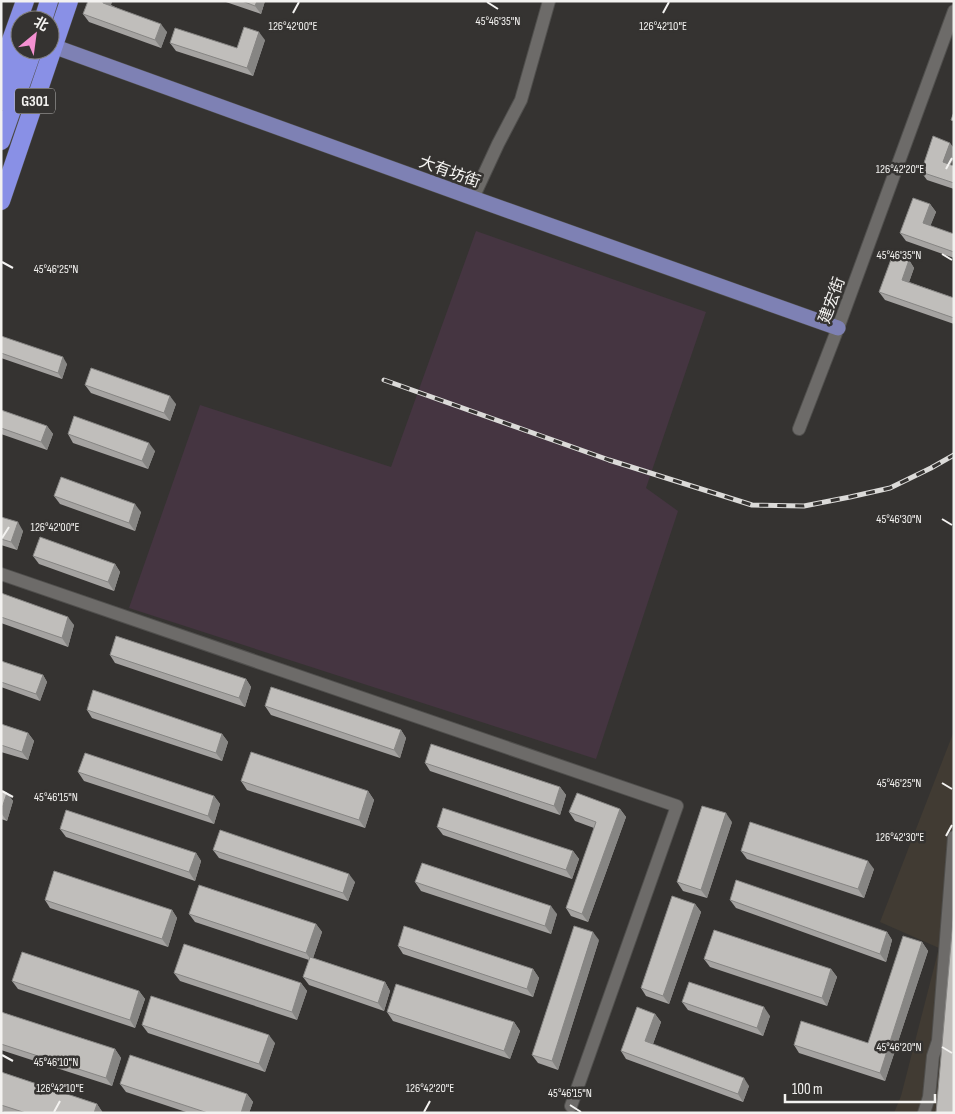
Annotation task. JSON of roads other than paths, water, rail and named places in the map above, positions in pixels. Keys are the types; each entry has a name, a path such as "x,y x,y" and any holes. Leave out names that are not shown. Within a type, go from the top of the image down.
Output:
{"highway":[{"name":"G301","path":"60,26 70,1"},
{"path":"1,68 10,45"},
{"path":"1,101 10,55"},
{"path":"1,141 29,60"},
{"name":"G301","path":"1,201 47,60"}],"main road":[{"name":"大有坊街","path":"60,49 838,328"}],"street":[{"path":"473,198 521,100 549,1"},
{"name":"建宏街","path":"799,429 954,11"},
{"path":"1,574 677,806 571,1106"},
{"path":"924,1113 929,1097 932,1056 938,1041 954,837"}],"railway":[{"path":"384,380 609,460 752,505 804,506 890,488 954,455"}]}
